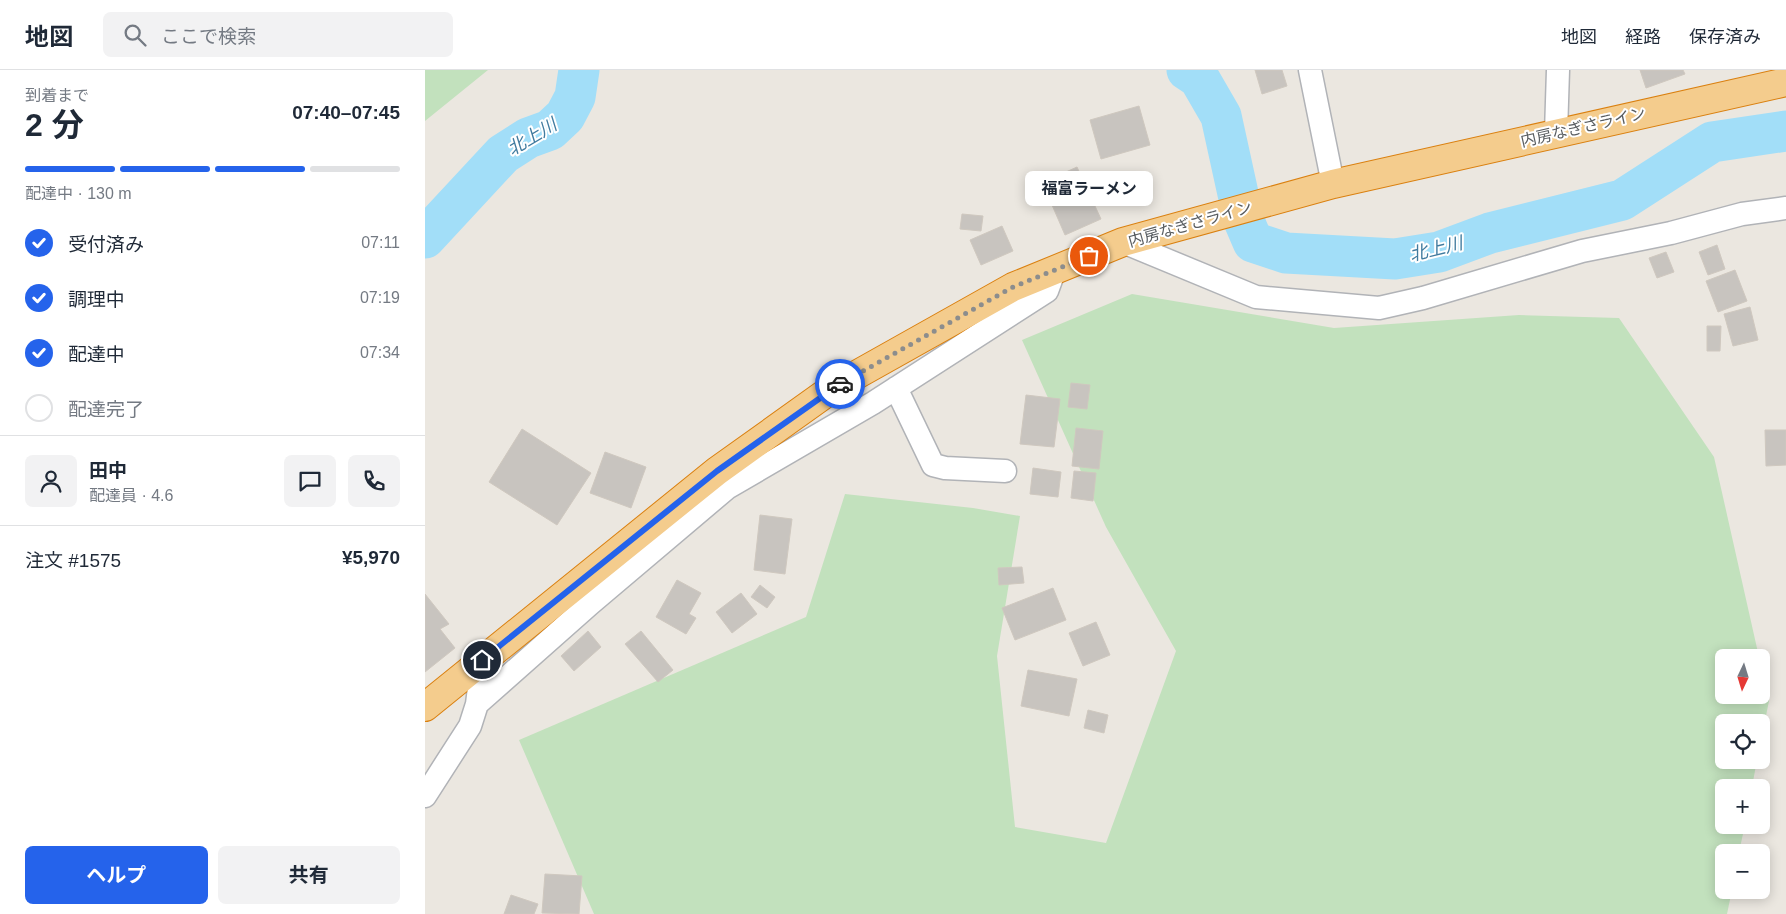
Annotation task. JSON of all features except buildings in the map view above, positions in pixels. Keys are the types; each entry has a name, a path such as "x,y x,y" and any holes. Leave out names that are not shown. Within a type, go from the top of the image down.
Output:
{"highway":[{"name":"内房なぎさライン","path":"425,706 717,471 833,388 1013,287 1123,242 1333,184 1557,133 1779,79"}],"street":[{"path":"1310,70 1333,184"},
{"path":"1557,70 1557,133"},
{"path":"1123,242 1256,297 1379,308 1423,298 1582,251 1671,233 1742,214 1786,208"},
{"path":"477,704 727,488 896,388 1047,291 1055,269"},
{"path":"896,388 933,465 945,468 1005,470"},
{"path":"425,796 470,726 477,704 482,660"}],"green space":[{"path":"425,70 488,70 425,121"},
{"path":"1132,294 1334,328 1519,315 1619,318 1714,457 1757,649 1715,649 1715,704 1768,704 1766,714 1715,714 1715,769 1755,769 1753,779 1715,779 1715,834 1743,834 1741,844 1715,844 1715,899 1730,899 1727,914 594,914 519,740 806,617 845,494 973,508 1020,516 997,656 1015,827 1106,843 1176,651 1106,527 1022,340"}],"waterway":[{"name":"北上川","path":"425,238 503,154 528,138 550,130 565,116 575,97 579,70"},
{"name":"北上川","path":"1187,70 1199,78 1221,116 1244,221 1253,242 1286,253 1395,259 1439,252 1490,233 1622,200 1712,142 1786,131"}],"way so far":[{"path":"840,384 1013,287 1089,256"}],"place":[{"name":"福富ラーメン","path":"1089,256"}],"route":[{"path":"482,660 717,471 840,384"}]}
